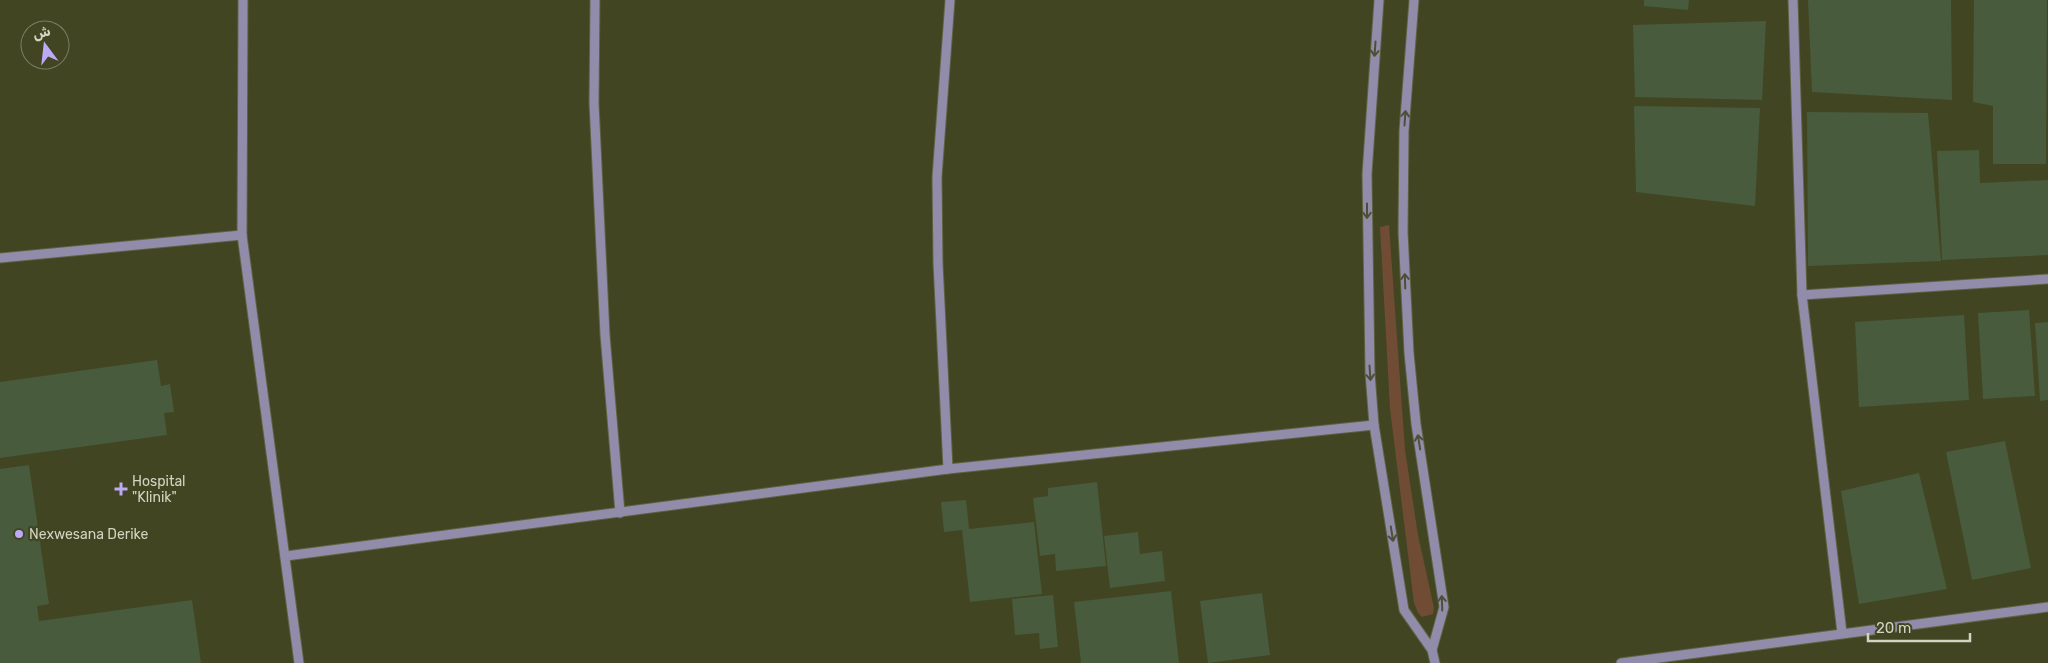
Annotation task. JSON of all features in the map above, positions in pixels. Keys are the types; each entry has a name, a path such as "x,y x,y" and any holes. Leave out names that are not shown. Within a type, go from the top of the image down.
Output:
{"street":[{"path":"243,0 242,235 299,663"},
{"path":"595,0 595,123 605,334 620,513"},
{"path":"948,469 938,263 938,177 950,0"},
{"path":"1379,0 1367,174 1368,320 1374,425 1404,610 1432,650 1435,663"},
{"path":"1414,0 1404,131 1403,232 1408,344 1415,415 1444,607 1432,650"},
{"path":"1793,0 1802,295 1842,633"},
{"path":"0,258 242,235"},
{"path":"1802,295 2048,279"},
{"path":"286,556 948,469 1374,425"},
{"path":"1621,663 2048,607"}],"shaded area":[{"path":"1389,225 1405,450 1418,535 1434,608 1433,614 1422,617 1414,603 1390,409 1380,227"}],"building":[{"path":"1644,0 1689,0 1688,10 1644,6"},
{"path":"1808,0 1951,0 1952,100 1812,92"},
{"path":"1974,0 2047,0 2046,164 1993,164 1993,106 1973,102"},
{"path":"1766,21 1762,100 1635,97 1633,25"},
{"path":"1634,106 1760,108 1755,206 1636,192"},
{"path":"1807,112 1928,113 1941,261 1808,266"},
{"path":"1979,150 1980,183 2048,180 2048,255 1942,260 1937,151"},
{"path":"2029,310 2035,396 1983,399 1978,313"},
{"path":"1964,315 1969,400 1859,407 1855,322"},
{"path":"2048,322 2048,400 2040,401 2035,323"},
{"path":"157,360 161,386 170,384 174,412 164,413 167,435 0,458 0,382"},
{"path":"2005,441 2031,568 1972,580 1946,452"},
{"name":"Nexwesana Derike","path":"29,465 49,604 37,606 39,621 192,600 201,663 0,663 0,469"},
{"path":"1919,473 1947,589 1859,604 1841,491"},
{"path":"1097,482 1106,566 1056,571 1055,554 1040,556 1033,498 1048,496 1048,488"},
{"path":"966,500 969,529 1034,522 1042,594 970,602 962,530 944,532 941,502"},
{"path":"1138,532 1140,554 1162,551 1165,581 1110,588 1104,536"},
{"path":"1171,591 1179,663 1081,663 1074,602"},
{"path":"1262,593 1270,655 1208,663 1200,601"},
{"path":"1053,595 1058,647 1040,649 1039,633 1015,635 1012,599"}],"place":[{"name":"Hospital \"Klinik\"","path":"121,489"},
{"name":"Nexwesana Derike","path":"19,534"}]}
